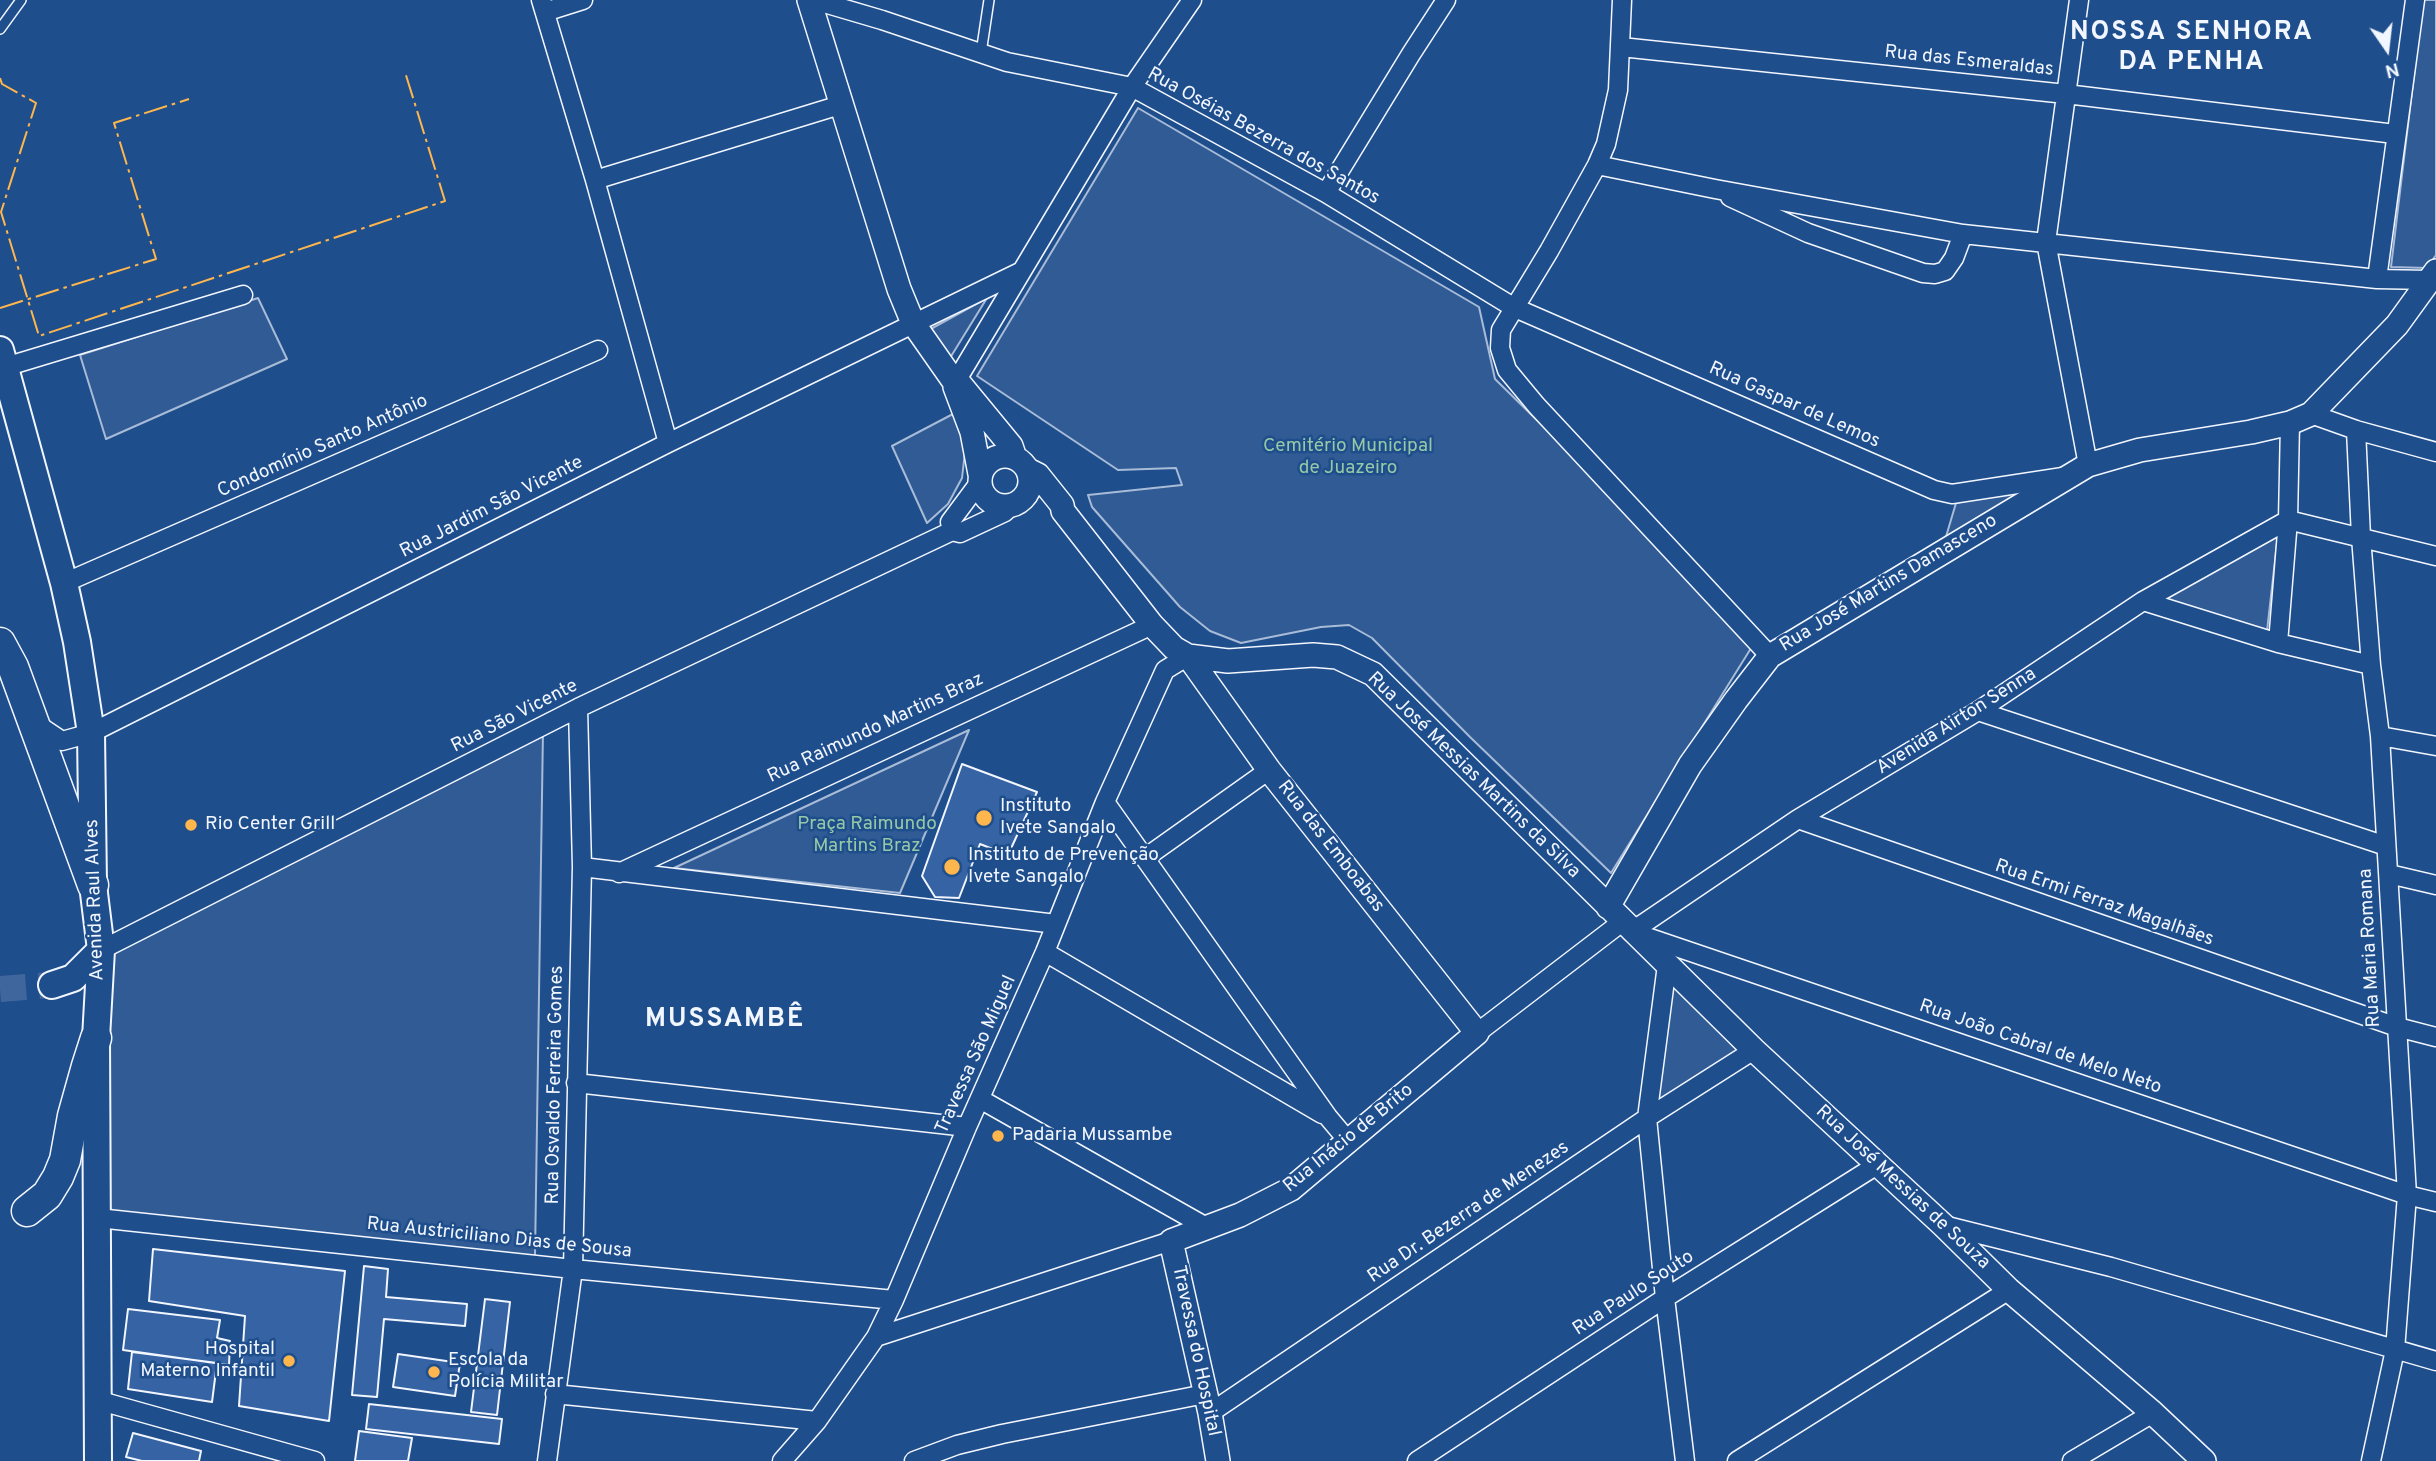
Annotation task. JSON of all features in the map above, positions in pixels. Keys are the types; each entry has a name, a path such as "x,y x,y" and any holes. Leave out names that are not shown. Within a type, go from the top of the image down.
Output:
{"highway":[{"path":"0,643 13,667 35,723 93,885"},
{"path":"27,1211 47,1195 65,1160 83,1078 96,1038"}],"main road":[{"name":"Avenida Raul Alves","path":"2,361 64,583 77,642 91,733 93,885 102,950 96,1038 98,1461"},
{"path":"52,985 73,978 102,950"}],"street":[{"path":"583,0 543,6 595,180 668,443"},
{"path":"811,0 840,106 899,289 913,323 956,383 960,384 1011,446 1021,464 1030,487 1015,503"},
{"name":"Rua Oséias Bezerra dos Santos","path":"811,0 1007,62 1132,87 1326,193 1513,307"},
{"path":"1063,512 1055,514 1015,503 1003,506 987,499 980,479 974,440 955,389 956,383 1132,87 1192,0"},
{"path":"1326,193 1446,0"},
{"path":"1622,0 1618,90 1612,125 1597,165 1501,330 1500,348 1507,370 1770,656"},
{"path":"2079,0 2046,242 2088,465"},
{"path":"2377,279 2395,134 2416,0"},
{"name":"Rua das Esmeraldas","path":"1621,47 2066,94 2395,134"},
{"path":"595,180 840,106"},
{"path":"1597,165 1963,234 2377,279 2432,276"},
{"path":"1715,189 1808,233 1923,273 1945,271 1954,258 1963,234"},
{"name":"Rua Jardim São Vicente","path":"35,723 62,741 91,733 668,443 1022,271"},
{"path":"2277,643 2288,520 2301,419 2397,325 2432,276"},
{"path":"2,361 243,295"},
{"name":"Rua Gaspar de Lemos","path":"1513,307 1943,493 1952,494 2067,477"},
{"name":"Condomínio Santo Antônio","path":"64,583 598,350"},
{"path":"2301,419 2356,430 2436,452"},
{"name":"Rua José Martins Damasceno","path":"1620,920 1690,765 1770,656 2088,465 2140,450 2251,432 2301,419"},
{"name":"Rua Maria Romana","path":"2356,430 2361,537 2371,664 2380,736 2407,1195 2395,1350 2374,1460"},
{"path":"952,531 950,522 990,460 1007,456 1038,475 1062,505 1063,512 1152,625 1174,648 1188,656"},
{"name":"Rua São Vicente","path":"102,950 578,708 952,531 960,533 1005,512 1015,503"},
{"path":"2288,520 2436,556"},
{"name":"Avenida Airton Senna","path":"1620,920 1798,819 1978,711 2143,601 2288,520"},
{"path":"2143,601 2277,643 2371,664"},
{"name":"Rua Raimundo Martins Braz","path":"619,873 1152,625"},
{"name":"Rua José Messias Martins da Silva","path":"1188,656 1228,661 1313,655 1337,657 1373,674 1620,920"},
{"name":"Rua das Emboabas","path":"1188,656 1269,769 1478,1033"},
{"name":"Travessa São Miguel","path":"789,1458 876,1337 1045,952 1105,802 1165,670 1188,656"},
{"name":"Rua Osvaldo Ferreira Gomes","path":"547,1461 573,1269 582,867 578,708"},
{"path":"1978,711 2386,846"},
{"path":"2380,736 2436,746"},
{"path":"1145,858 1269,769"},
{"path":"1105,802 1328,1117 1349,1142"},
{"name":"Rua Ermi Ferraz Magalhães","path":"1798,819 2397,1027 2436,1037"},
{"path":"582,867 1056,924"},
{"path":"2389,874 2436,885"},
{"name":"Rua José Messias de Souza","path":"1620,920 2009,1290 2153,1413 2204,1461"},
{"name":"Rua Inácio de Brito","path":"876,1337 1171,1241 1265,1204 1291,1189 1478,1033 1620,920"},
{"name":"Rua João Cabral de Melo Neto","path":"1620,920 2407,1195 2436,1202"},
{"path":"1045,952 1328,1117"},
{"path":"1667,965 1647,1118 1685,1461"},
{"name":"Rua Dr. Bezerra de Menezes","path":"1208,1404 1754,1050"},
{"path":"576,1083 967,1128"},
{"path":"979,1099 1208,1228"},
{"name":"Rua Paulo Souto","path":"1417,1461 1665,1298 1877,1165"},
{"name":"Rua Austriciliano Dias de Sousa","path":"98,1218 894,1300"},
{"path":"1943,1225 2111,1267 2436,1361"},
{"name":"Travessa do Hospital","path":"1171,1241 1208,1404 1218,1461"},
{"path":"1737,1461 2009,1290"},
{"path":"555,1394 817,1422"},
{"path":"97,1400 315,1461"},
{"path":"914,1461 957,1444 1002,1434 1208,1404"},
{"path":"2073,1461 2153,1413"}],"lane":[{"path":"0,29 21,0"},
{"path":"981,53 989,0"}],"shaded area":[{"path":"2423,0 2436,0 2436,255 2427,268 2391,267"},
{"name":"Cemitério Municipal de Juazeiro","path":"1138,108 1479,307 1495,379 1758,637 1611,873 1372,638 1349,625 1321,627 1241,643 1210,631 1180,607 1092,507 1088,495 1182,485 1176,468 1118,470 977,376"},
{"path":"258,298 287,359 106,439 80,355"},
{"path":"987,298 950,358 927,331"},
{"path":"953,414 959,426 965,452 962,478 948,504 927,523 892,446"},
{"path":"2027,487 2027,494 1945,540 1956,503"},
{"path":"2278,534 2267,631 2153,598"},
{"path":"543,730 535,1256 91,1209 91,958"},
{"name":"Praça Raimundo Martins Braz","path":"969,730 900,893 674,868"},
{"path":"1667,965 1754,1050 1647,1118"}],"building":[{"name":"Instituto Ivete Sangalo","path":"962,764 1037,792 1008,855 980,844 959,898 935,897 922,876"},
{"name":"Hospital Materno Infantil","path":"153,1249 345,1271 329,1421 239,1406 245,1316 149,1301"},
{"path":"364,1266 388,1269 386,1297 467,1304 465,1326 384,1319 377,1397 352,1395"},
{"path":"485,1299 510,1302 497,1415 471,1412"},
{"path":"128,1309 220,1320 217,1338 230,1341 229,1365 123,1350"},
{"path":"132,1352 217,1363 212,1402 128,1389"},
{"path":"398,1354 460,1363 455,1396 393,1387"},
{"path":"369,1404 502,1419 499,1444 366,1429"},
{"path":"359,1431 412,1438 408,1461 355,1461"},
{"path":"133,1433 201,1451 199,1461 142,1461 126,1457"}],"tunnel":[{"path":"0,989 52,985"}],"power":[{"path":"0,78 2,84 36,103 1,212 39,336 445,201 405,72"},
{"path":"0,308 156,259 114,123 189,99"}],"place":[{"name":"Instituto Ivete Sangalo","path":"984,818"},
{"name":"Rio Center Grill","path":"191,825"},
{"name":"Instituto de Prevenção Ivete Sangalo","path":"952,867"},
{"name":"Padaria Mussambe","path":"998,1136"},
{"name":"Hospital Materno Infantil","path":"289,1361"},
{"name":"Escola da Polícia Militar","path":"434,1372"}],"district":[{"name":"NOSSA SENHORA DA PENHA","path":"2192,49"},
{"name":"MUSSAMBÊ","path":"725,1021"}]}
